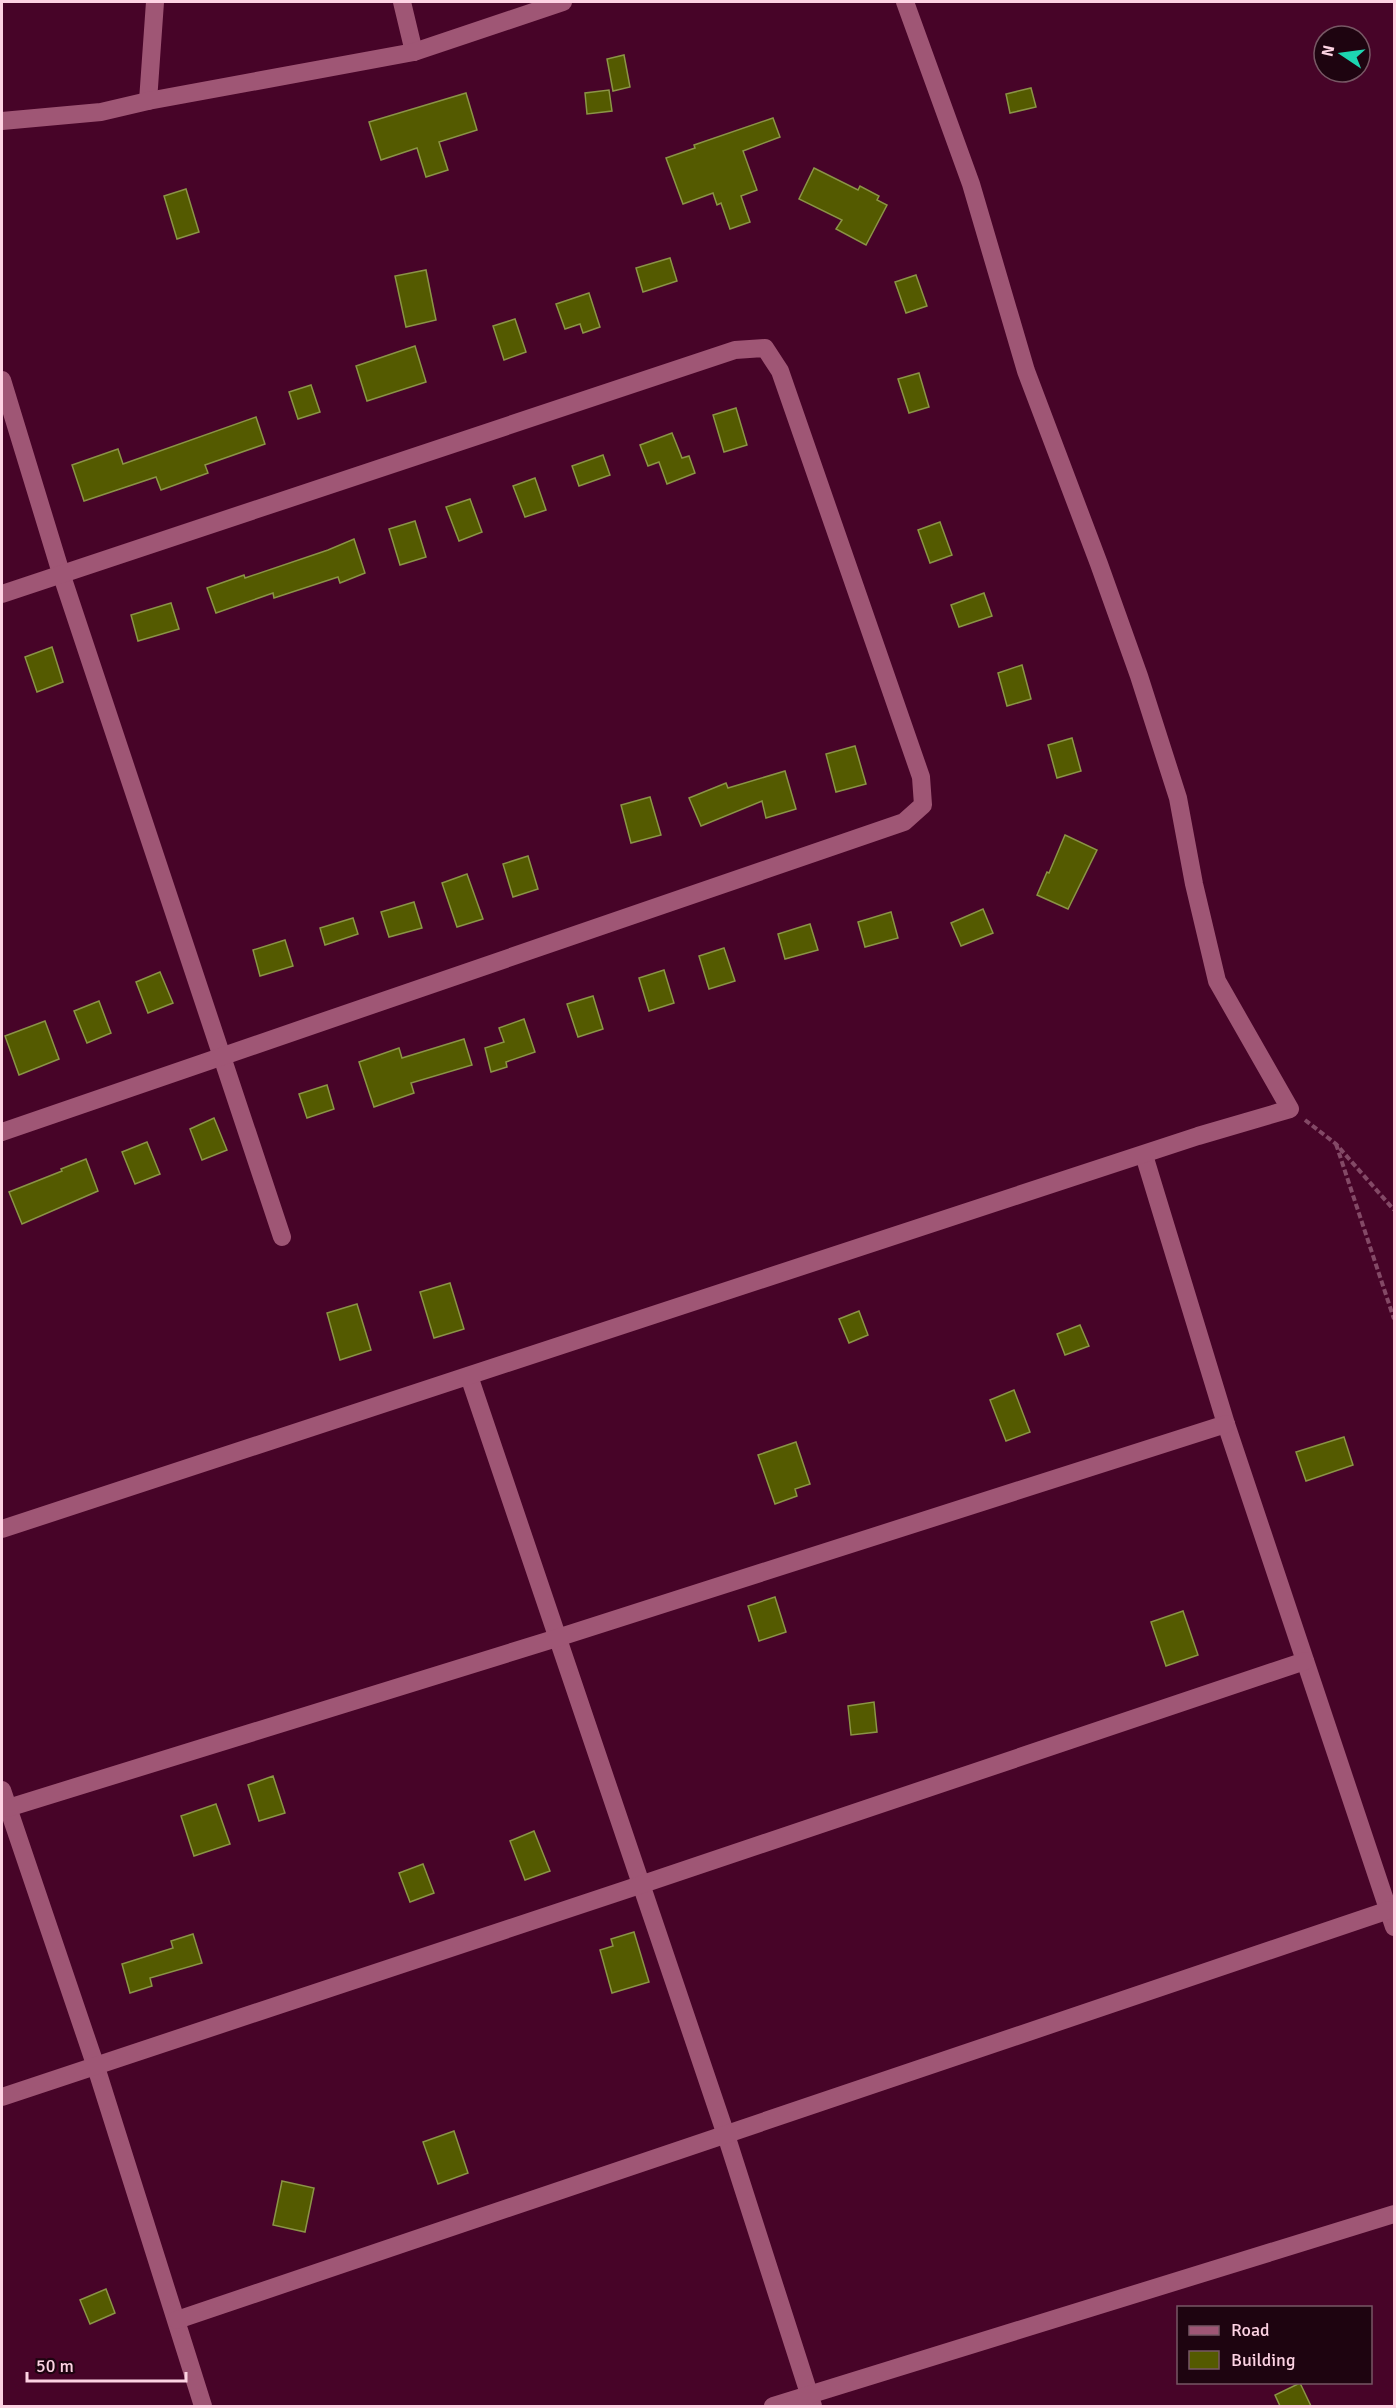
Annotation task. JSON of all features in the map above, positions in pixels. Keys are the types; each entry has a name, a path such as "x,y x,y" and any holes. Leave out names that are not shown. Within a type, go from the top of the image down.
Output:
{"street":[{"path":"148,101 155,2"},
{"path":"402,2 414,52"},
{"path":"2,121 101,112 148,101 414,52 563,2"},
{"path":"2,1529 1290,1109 1217,981 1194,884 1175,787 1100,564 1026,371 971,184 905,2"},
{"path":"2,594 735,350 765,348 780,371 921,777 923,805 904,822 224,1058 2,1132"},
{"path":"2,380 61,573 282,1237"},
{"path":"177,2319 726,2135 1392,1918 1226,1424 1144,1155"},
{"path":"469,1376 726,2135 811,2400"},
{"path":"8,1808 557,1638 1226,1424"},
{"path":"2,2097 95,2064 640,1886 1305,1661"},
{"path":"2,1790 95,2064 177,2319 202,2406"},
{"path":"773,2406 811,2400 1395,2214"}],"path":[{"path":"1290,1109 1336,1144 1395,1210"},
{"path":"1336,1144 1395,1319"}],"building":[{"path":"624,55 630,87 613,91 607,59"},
{"path":"1031,88 1036,107 1010,113 1006,94"},
{"path":"609,90 612,111 587,114 585,93"},
{"path":"466,93 477,130 439,142 448,170 426,177 417,148 381,160 369,122"},
{"path":"773,118 780,137 743,151 757,190 741,196 750,222 730,229 721,203 717,205 713,193 683,204 666,158 695,148 694,145"},
{"path":"814,168 858,190 860,186 879,196 877,200 887,205 866,245 836,229 842,220 799,199"},
{"path":"186,189 199,232 177,239 164,196"},
{"path":"670,258 677,281 643,292 636,268"},
{"path":"426,270 436,320 406,327 395,276"},
{"path":"916,275 927,306 906,313 895,282"},
{"path":"589,293 600,327 583,333 580,324 565,329 556,304"},
{"path":"515,319 526,352 504,360 493,326"},
{"path":"415,346 426,382 367,401 356,366"},
{"path":"919,373 929,407 909,413 898,379"},
{"path":"311,385 320,412 298,419 289,392"},
{"path":"736,408 747,445 724,452 713,415"},
{"path":"256,417 265,444 205,465 208,473 161,490 156,477 84,501 72,465 118,449 123,464"},
{"path":"672,433 682,458 689,456 695,473 667,484 659,462 648,466 640,445"},
{"path":"603,455 610,475 579,486 572,466"},
{"path":"535,478 546,510 525,517 513,486"},
{"path":"470,499 482,532 459,541 446,507"},
{"path":"415,521 426,557 400,565 389,529"},
{"path":"940,522 952,555 930,563 918,530"},
{"path":"354,539 365,573 340,583 338,577 274,598 273,593 216,613 207,588 244,575 245,578"},
{"path":"984,593 992,616 959,627 951,605"},
{"path":"171,603 179,629 138,641 131,615"},
{"path":"52,647 63,682 37,692 25,657"},
{"path":"1022,665 1031,699 1007,706 998,673"},
{"path":"1072,738 1081,771 1057,778 1048,745"},
{"path":"855,746 866,784 836,792 826,754"},
{"path":"785,771 796,809 766,818 762,801 701,826 689,798 726,783 728,788"},
{"path":"650,797 661,835 631,843 621,805"},
{"path":"1065,835 1097,850 1068,909 1037,895"},
{"path":"528,856 538,889 513,897 503,864"},
{"path":"467,874 483,919 457,927 442,883"},
{"path":"414,902 422,928 389,937 381,912"},
{"path":"983,909 993,933 961,946 951,923"},
{"path":"891,912 898,938 865,947 858,922"},
{"path":"353,918 358,934 325,945 320,928"},
{"path":"810,924 818,950 785,959 778,934"},
{"path":"285,940 293,966 260,976 253,950"},
{"path":"724,948 735,981 709,989 699,956"},
{"path":"664,970 674,1003 649,1011 639,978"},
{"path":"160,972 173,1003 148,1013 136,982"},
{"path":"593,996 603,1029 578,1037 567,1004"},
{"path":"99,1001 111,1033 87,1043 74,1011"},
{"path":"524,1019 535,1052 506,1062 507,1067 491,1072 485,1048 504,1042 499,1028"},
{"path":"45,1021 59,1059 19,1075 5,1036"},
{"path":"464,1039 472,1065 411,1083 414,1093 374,1107 359,1062 399,1048 402,1058"},
{"path":"327,1085 334,1109 307,1118 299,1094"},
{"path":"214,1118 227,1150 202,1160 190,1129"},
{"path":"147,1142 160,1174 135,1184 122,1152"},
{"path":"86,1159 98,1191 22,1224 9,1192"},
{"path":"450,1283 464,1329 434,1338 420,1292"},
{"path":"357,1304 371,1350 340,1360 327,1313"},
{"path":"859,1311 868,1335 849,1343 839,1319"},
{"path":"1080,1325 1089,1346 1065,1355 1057,1334"},
{"path":"1014,1390 1030,1432 1006,1441 990,1400"},
{"path":"1344,1437 1353,1465 1306,1481 1296,1452"},
{"path":"796,1442 810,1484 795,1489 797,1496 775,1504 758,1455"},
{"path":"775,1597 786,1632 759,1641 748,1606"},
{"path":"1183,1611 1198,1655 1166,1666 1151,1622"},
{"path":"874,1702 877,1732 851,1735 848,1706"},
{"path":"273,1776 285,1813 259,1821 248,1785"},
{"path":"216,1804 230,1844 194,1856 181,1816"},
{"path":"534,1831 550,1871 525,1880 510,1841"},
{"path":"423,1864 434,1893 410,1902 399,1873"},
{"path":"634,1932 649,1982 612,1993 600,1950 613,1946 611,1939"},
{"path":"193,1934 202,1963 150,1978 152,1986 130,1993 122,1964 173,1948 171,1941"},
{"path":"454,2131 468,2173 438,2184 423,2142"},
{"path":"282,2181 314,2188 305,2232 273,2225"},
{"path":"106,2289 115,2313 90,2324 80,2300"},
{"path":"1300,2384 1311,2406 1280,2406 1275,2395"}]}
